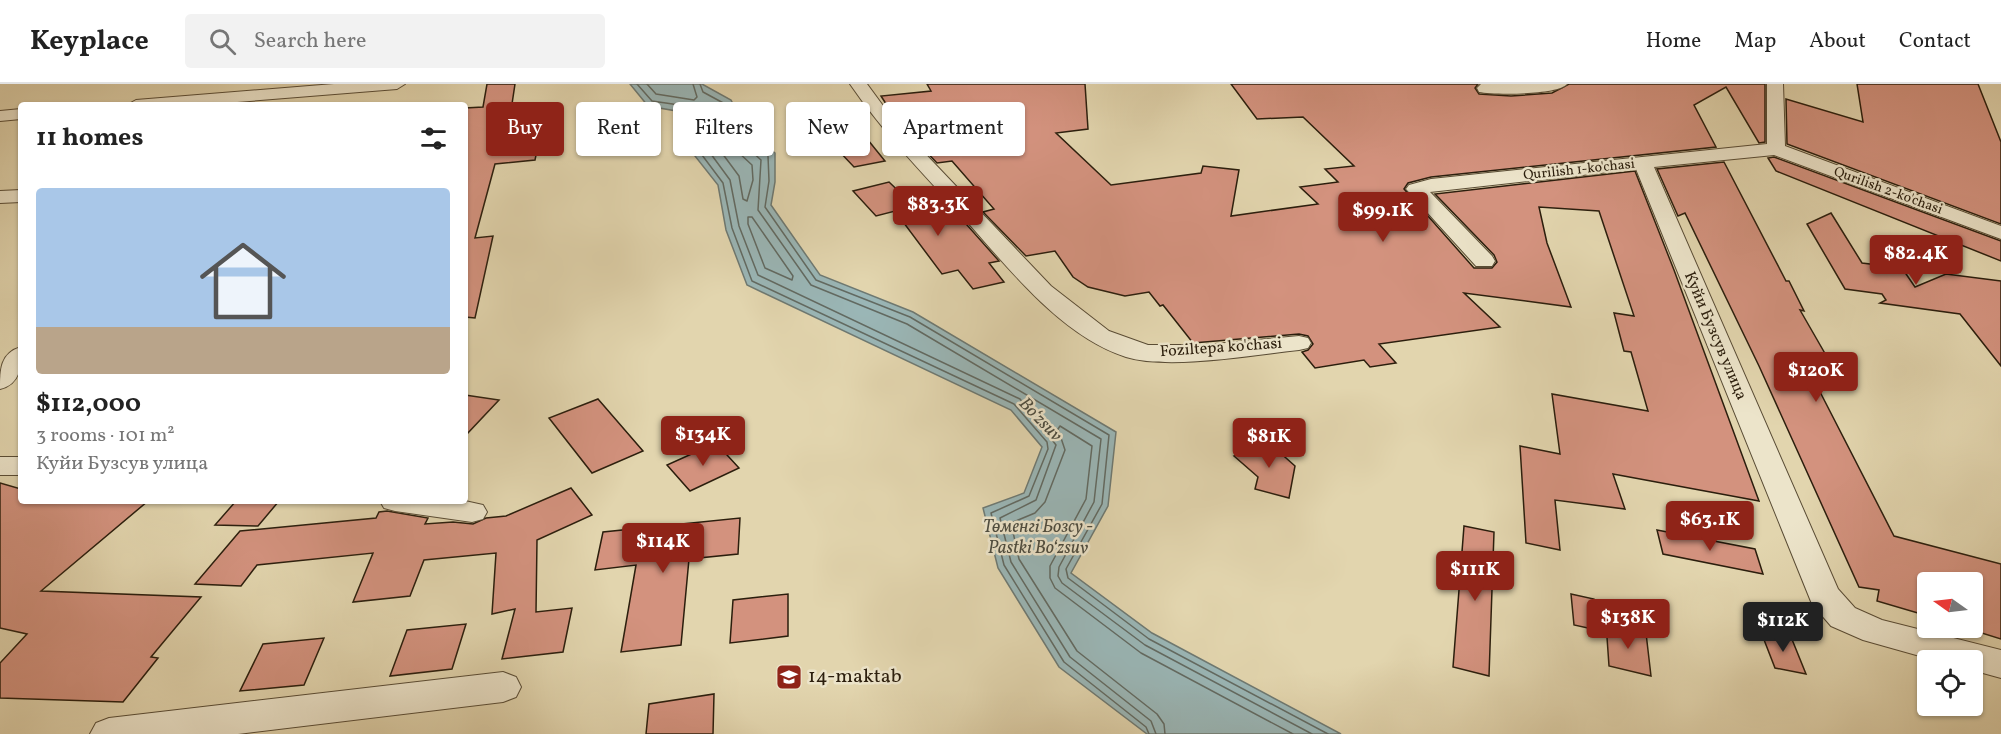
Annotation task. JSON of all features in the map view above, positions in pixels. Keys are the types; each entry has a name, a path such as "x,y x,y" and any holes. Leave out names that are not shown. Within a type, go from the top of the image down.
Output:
{"street":[{"path":"138,102 156,84"},
{"path":"243,97 256,84"},
{"path":"176,102 397,84"},
{"name":"Foziltepa ko'chasi","path":"858,84 889,126 1043,291 1100,336 1134,351 1148,353 1205,353 1299,343"},
{"path":"1485,88 1559,84"},
{"path":"1775,84 1776,149"},
{"path":"0,116 18,114"},
{"name":"Qurilish 1-ko'chasi","path":"1484,261 1416,189 1420,186 1776,149"},
{"name":"Qurilish 2-ko'chasi","path":"1776,149 2001,234"},
{"name":"Куйи Бузсув улица","path":"1643,164 1824,595 1843,617 1875,631 2001,664"},
{"path":"0,197 18,196"},
{"path":"0,466 18,466"},
{"path":"416,504 472,512"},
{"path":"109,734 503,687"}],"water":[{"name":"Төменгі Бозсу - Pastki Boʻzsuv","path":"630,84 702,84 732,102 673,102 673,110 661,108 661,102 645,102"},
{"name":"Төменгі Бозсу - Pastki Boʻzsuv","path":"774,152 775,182 771,205 820,275 913,312 1116,432 1108,506 1071,573 1152,633 1341,734 1147,734 1059,667 998,568 983,508 1024,493 1042,447 1011,410 747,285 726,230 718,185 695,156 774,156"}],"building":[{"path":"487,84 515,84 512,102 486,102 486,156 536,156 535,160 495,164 475,238 493,236 475,318 468,317 468,108 483,107"},
{"path":"927,84 1085,84 1088,129 1056,133 1111,185 1201,173 1203,166 1239,170 1231,216 1318,204 1300,187 1338,182 1325,169 1354,166 1303,117 1257,119 1231,84 1478,84 1475,88 1479,94 1511,96 1552,93 1569,84 1765,84 1765,142 1759,143 1726,87 1694,105 1716,147 1431,177 1408,183 1404,189 1474,268 1492,268 1497,262 1494,255 1435,194 1635,171 1759,501 1613,474 1625,509 1555,500 1560,550 1526,543 1520,446 1560,454 1552,394 1648,411 1631,352 1624,351 1614,313 1634,316 1599,211 1539,207 1547,243 1571,307 1464,293 1500,327 1379,344 1396,363 1370,367 1364,360 1315,368 1302,352 1308,350 1313,344 1308,336 1299,334 1193,343 1163,305 1160,306 1149,292 1125,296 1088,287 1073,277 1055,251 1026,256 983,212 994,209 952,161 937,163 930,156 1025,156 1025,102 885,102 881,96 931,91"},
{"path":"1857,84 1978,84 2001,142 2001,224 1787,144 1786,99 1863,122"},
{"path":"870,142 885,161 854,167 844,156 870,156"},
{"path":"1774,157 2001,241 2001,261 1776,171 1768,158"},
{"path":"1724,162 1804,311 1800,310 1846,390 1817,386 1894,536 2001,564 2001,639 1983,633 1983,572 1917,572 1917,613 1877,601 1879,590 1859,587 1759,366 1685,213 1678,216 1657,169"},
{"path":"889,182 931,222 959,216 999,261 989,263 1004,282 973,289 958,270 942,274 895,211 876,216 853,191"},
{"path":"1831,213 1862,263 1902,268 1915,287 1946,274 2001,281 2001,366 1960,314 1880,303 1886,300 1882,294 1845,289 1807,224"},
{"path":"468,395 499,400 468,433"},
{"path":"598,399 643,451 592,473 549,418"},
{"path":"1268,442 1295,466 1289,498 1255,489 1258,477 1234,456"},
{"path":"716,443 739,468 690,491 667,465"},
{"path":"0,483 18,488 18,504 144,504 41,591 201,597 151,657 158,658 123,702 0,698 0,663 27,634 0,628"},
{"path":"571,488 592,515 537,540 536,612 572,608 563,652 502,659 515,609 492,614 496,553 424,560 410,596 353,602 373,553 257,565 241,586 195,584 240,531 376,518 379,512 387,511 428,518 425,524 453,522 473,524 486,518 506,516"},
{"path":"233,504 276,504 258,526 215,525"},
{"path":"740,518 738,554 689,559 681,645 621,652 636,565 595,570 603,532"},
{"path":"1464,526 1494,532 1489,676 1453,667"},
{"path":"1657,530 1755,549 1763,574 1663,554"},
{"path":"788,594 788,636 730,643 733,600"},
{"path":"1571,594 1594,599 1597,630 1574,625"},
{"path":"1606,623 1646,633 1651,676 1609,666"},
{"path":"466,624 452,669 390,676 407,630"},
{"path":"1761,632 1791,637 1806,674 1775,668"},
{"path":"324,638 304,685 240,691 263,644"},
{"path":"714,694 713,734 646,734 649,704"}],"place":[{"name":"14-maktab","path":"789,677"}],"water label":[{"name":"Boʻzsuv","path":"1040,420"}]}
